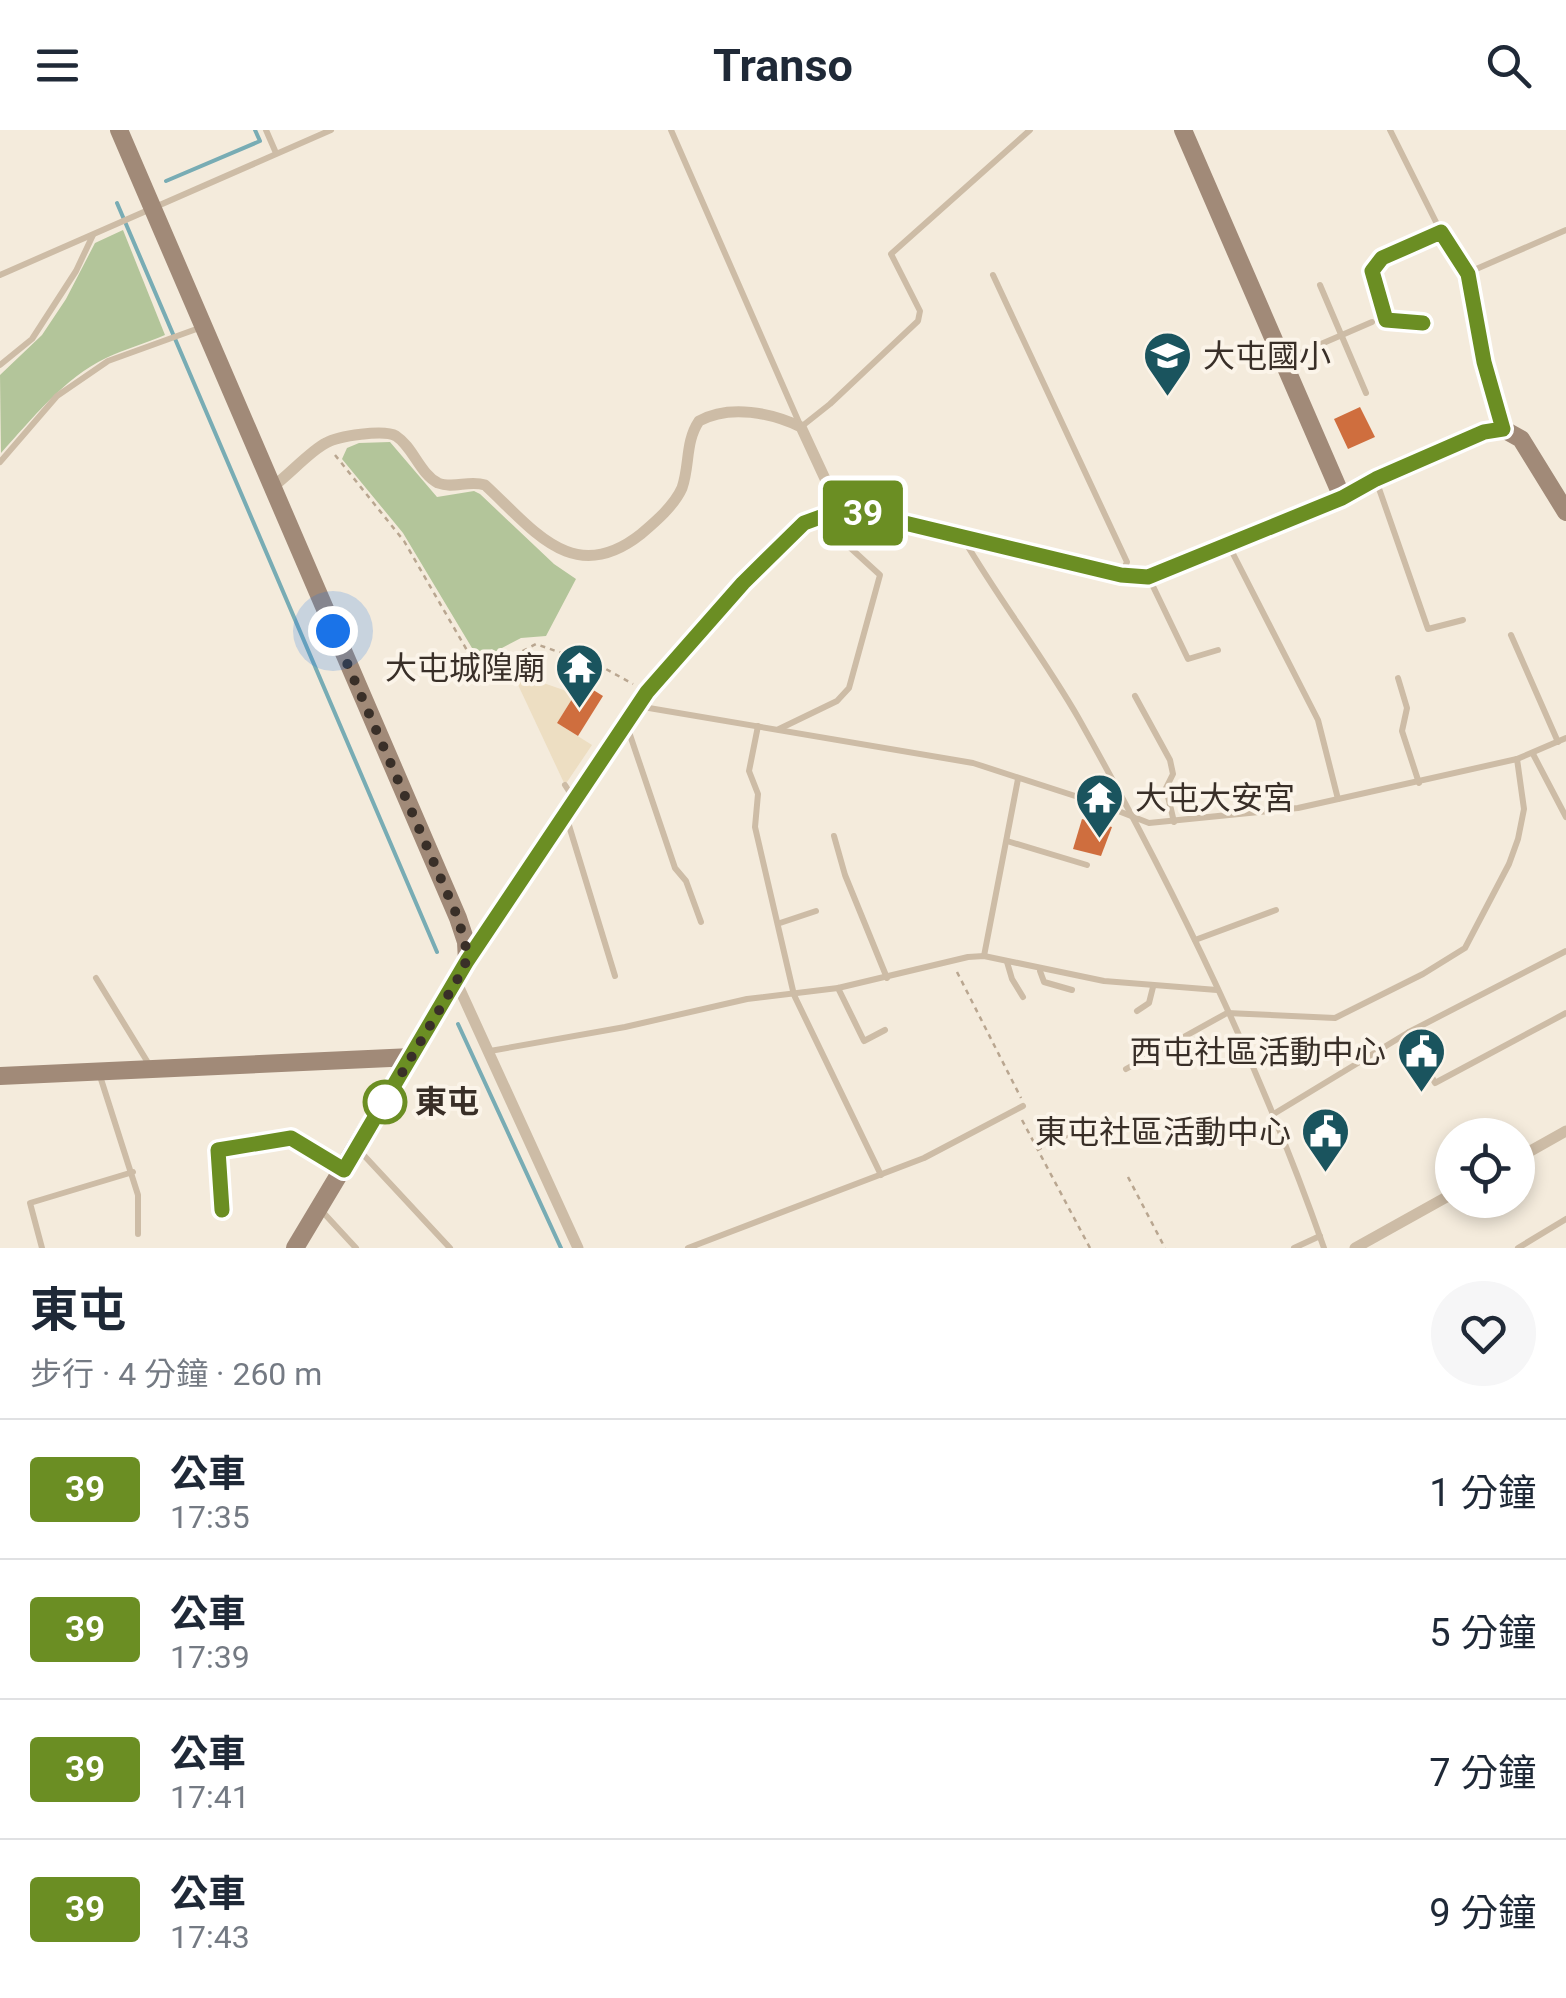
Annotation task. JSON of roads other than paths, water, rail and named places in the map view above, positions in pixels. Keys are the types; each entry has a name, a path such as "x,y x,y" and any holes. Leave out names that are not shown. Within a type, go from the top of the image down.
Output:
{"street":[{"path":"119,130 195,330 271,488 458,918 467,961"},
{"path":"1183,130 1342,498"},
{"path":"271,488 325,443 385,432 398,437 435,481 473,481 484,485 548,544 564,554 590,557 632,540 674,500 682,486 692,432 699,421 717,414 760,414 776,415 801,426 840,510"},
{"path":"299,1246 467,961 568,799 637,707 743,583 804,523 840,510 1121,575 1148,577 1342,498 1484,432 1503,429 1521,439 1566,512"},
{"path":"456,981 578,1248"},
{"path":"0,1076 412,1057"},
{"path":"1535,1148 1566,1130"},
{"path":"1355,1248 1435,1203"}],"lane":[{"path":"266,130 276,153"},
{"path":"0,275 331,130"},
{"path":"671,130 801,426 918,321 920,311 891,254 1030,130"},
{"path":"1390,130 1441,232 1468,274 1484,362 1503,429"},
{"path":"1468,274 1566,230"},
{"path":"1423,323 1386,320 1372,271 1382,258 1441,232"},
{"path":"0,365 32,339 76,271 93,235"},
{"path":"993,275 1127,562 1121,575"},
{"path":"1320,285 1366,393"},
{"path":"1283,360 1372,322"},
{"path":"0,462 56,396 108,361 195,330"},
{"path":"1376,479 1428,628 1463,620"},
{"path":"778,730 837,702 849,688 880,575 817,517"},
{"path":"961,535 1076,715 1195,940 1296,1168 1324,1248"},
{"path":"1227,543 1318,720 1338,799"},
{"path":"1148,577 1188,658 1218,650"},
{"path":"701,922 686,882 674,868 637,707 973,763 1149,824 1174,822 1298,808 1419,783 1517,759 1562,740 1511,635"},
{"path":"1398,678 1407,708 1402,731 1419,783"},
{"path":"1135,696 1170,760 1173,774 1166,788 1174,822"},
{"path":"758,726 749,771 758,794 755,827 794,995 882,1175"},
{"path":"1533,754 1566,817"},
{"path":"1126,1069 1227,1013 1335,1018 1424,974 1465,948 1518,839 1524,810 1517,759"},
{"path":"984,956 1018,778"},
{"path":"568,799 615,976"},
{"path":"834,836 888,978"},
{"path":"1008,841 1087,865"},
{"path":"1195,940 1276,910"},
{"path":"779,924 816,911"},
{"path":"1272,1115 1410,1032 1566,951"},
{"path":"490,1051 626,1027 747,998 838,988 968,957 984,956 1039,969 1153,986 1217,990"},
{"path":"1007,962 1023,997"},
{"path":"1039,969 1044,982 1072,990"},
{"path":"96,978 150,1067"},
{"path":"1138,1012 1149,1003 1153,986"},
{"path":"838,988 864,1041 885,1030"},
{"path":"1410,1032 1435,1083 1566,1013"},
{"path":"98,1070 133,1172 138,1195 138,1234"},
{"path":"688,1248 924,1158 1024,1106"},
{"path":"222,1210 218,1150 291,1138 344,1170"},
{"path":"357,1148 450,1248"},
{"path":"42,1248 30,1202 133,1172"},
{"path":"319,1208 356,1248"},
{"path":"1518,1248 1564,1221 1566,1231"},
{"path":"1294,1248 1320,1236"}],"waterway":[{"path":"166,181 260,141 255,130"},
{"path":"117,203 437,952"},
{"path":"458,1024 561,1248"}],"place":[{"name":"大屯國小","path":"1168,398"},
{"name":"大屯城隍廟","path":"580,710"},
{"name":"大屯大安宮","path":"1100,840"},
{"name":"西屯社區活動中心","path":"1421,1094"},
{"name":"東屯","path":"385,1102"},
{"name":"東屯社區活動中心","path":"1326,1174"}]}
